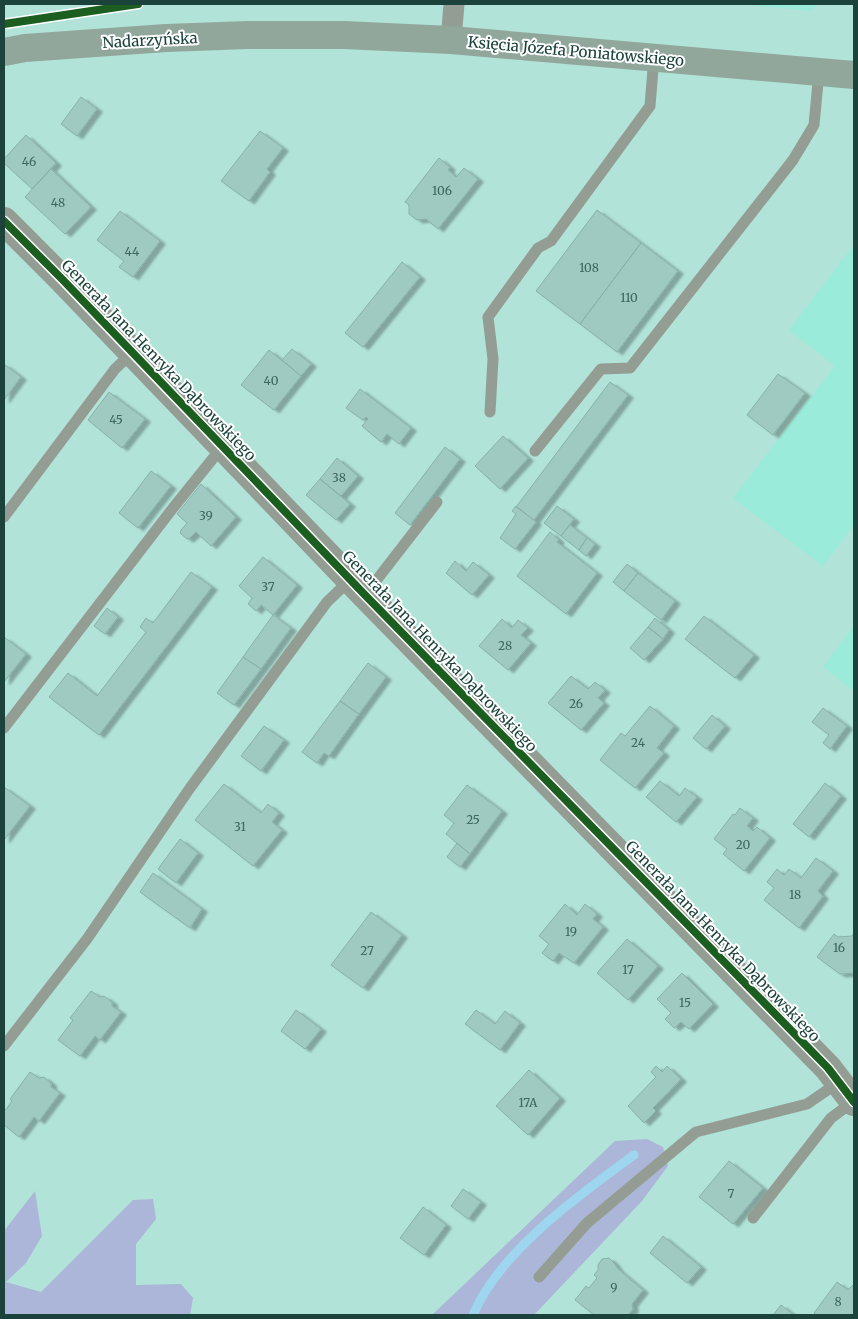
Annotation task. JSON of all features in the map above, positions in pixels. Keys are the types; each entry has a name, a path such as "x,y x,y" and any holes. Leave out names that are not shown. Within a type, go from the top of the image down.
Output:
{"main road":[{"name":"Księcia Józefa Poniatowskiego","path":"297,35 451,40 854,75"},
{"name":"Nadarzyńska","path":"4,52 25,48 166,38 297,35"}],"street":[{"path":"451,40 454,4"},
{"name":"Generała Jana Henryka Dąbrowskiego","path":"4,221 828,1068 849,1095"}],"lane":[{"path":"490,412 493,359 488,317 538,248 551,241 650,106 654,57"},
{"path":"535,451 601,369 630,368 793,160 814,125 819,72"},
{"path":"4,516 115,369 133,352"},
{"path":"4,728 223,446"},
{"path":"4,1046 86,939 190,788 327,602 358,587 438,502"},
{"path":"753,1218 849,1095"},
{"path":"539,1277 587,1223 696,1132 849,1095"}],"shaded area":[{"path":"739,4 817,4 812,11"},
{"path":"854,245 854,525 823,566 733,498 835,366 789,330"},
{"path":"854,626 854,691 823,667"},
{"path":"647,1139 663,1147 668,1166 642,1201 534,1315 432,1315 615,1141"},
{"path":"35,1191 42,1236 26,1263 6,1282 41,1292 133,1200 153,1199 156,1219 136,1244 136,1285 181,1284 193,1298 190,1315 4,1315 4,1231"}],"building":[{"path":"81,97 97,109 77,136 61,124"},
{"path":"260,131 283,148 267,169 270,172 249,201 221,181"},
{"path":"26,135 56,163 32,189 4,163 4,159"},
{"path":"439,158 450,167 448,170 456,177 464,168 478,179 438,229 426,219 417,220 409,214 409,205 405,202"},
{"path":"51,169 91,207 65,234 25,197"},
{"path":"597,210 641,243 580,324 536,291"},
{"path":"120,211 160,241 133,277 119,267 124,261 97,240"},
{"path":"641,243 678,271 617,352 580,324"},
{"path":"402,262 420,277 363,347 345,333"},
{"path":"292,349 311,364 301,376 282,360"},
{"path":"269,350 301,376 274,410 241,385"},
{"path":"4,364 21,377 4,400"},
{"path":"778,374 805,393 773,435 747,415"},
{"path":"610,382 628,395 534,520 516,507"},
{"path":"360,389 411,428 399,444 387,434 381,442 362,426 368,419 366,417 363,420 346,408"},
{"path":"109,392 145,419 122,448 88,420"},
{"path":"503,436 528,458 500,489 475,466"},
{"path":"445,447 460,459 410,525 395,513"},
{"path":"337,458 358,476 341,496 320,479"},
{"path":"151,471 171,486 138,528 119,513"},
{"path":"320,479 350,504 336,520 306,495"},
{"path":"201,484 236,517 211,546 196,532 187,539 180,533 187,523 177,514"},
{"path":"516,506 536,522 515,549 500,538 516,514 512,511"},
{"path":"557,506 574,519 561,536 544,523"},
{"path":"570,525 587,538 579,550 561,536"},
{"path":"550,532 559,540 557,542 597,573 566,614 517,576"},
{"path":"587,538 595,544 586,556 579,550"},
{"path":"263,557 297,585 273,615 261,605 256,611 248,604 252,598 239,586"},
{"path":"455,561 466,571 473,562 489,575 472,595 446,573"},
{"path":"627,564 638,573 624,591 613,582"},
{"path":"191,572 212,587 99,735 49,697 68,673 97,696 146,632 140,627 146,618 153,623"},
{"path":"638,573 675,601 661,620 624,591"},
{"path":"107,608 118,617 105,634 94,626"},
{"path":"273,615 291,628 261,669 243,657"},
{"path":"704,616 754,655 735,678 685,639"},
{"path":"655,618 669,630 663,639 648,627"},
{"path":"502,619 512,628 518,620 528,628 521,635 531,643 508,670 479,646"},
{"path":"648,627 663,639 644,660 630,648"},
{"path":"4,637 26,654 4,682"},
{"path":"243,657 261,669 234,705 217,693"},
{"path":"368,663 386,677 359,714 340,701"},
{"path":"571,676 588,689 595,682 605,690 598,698 604,703 581,730 548,703"},
{"path":"340,701 359,714 329,756 324,753 317,763 302,752"},
{"path":"650,706 674,726 657,748 664,753 635,788 600,760 621,733 625,736"},
{"path":"823,708 847,726 830,749 823,743 829,735 812,722"},
{"path":"712,715 725,726 706,749 693,738"},
{"path":"264,726 284,740 261,771 241,756"},
{"path":"660,781 679,796 685,788 697,797 676,822 646,797"},
{"path":"825,783 841,796 809,837 793,824"},
{"path":"224,784 261,813 268,804 279,813 272,822 282,830 253,866 195,820"},
{"path":"467,785 502,811 470,854 446,834 454,823 444,815"},
{"path":"4,787 30,806 4,840"},
{"path":"740,808 753,818 747,826 753,831 757,827 770,838 744,871 723,854 727,849 714,839 733,814 735,815"},
{"path":"180,839 198,853 176,883 158,869"},
{"path":"457,843 470,854 460,867 447,857"},
{"path":"816,858 833,871 818,891 823,896 799,928 764,900 774,888 767,882 777,869 784,875 789,869 801,878"},
{"path":"153,873 202,909 190,928 140,892"},
{"path":"565,904 577,915 585,904 597,914 593,919 603,927 574,963 559,953 553,961 542,953 549,944 539,936"},
{"path":"371,912 402,935 363,988 331,965"},
{"path":"854,933 854,973 840,974 817,957 834,934 838,937 852,936"},
{"path":"627,939 658,966 628,1000 597,973"},
{"path":"682,973 713,1004 689,1029 681,1022 674,1028 665,1019 671,1013 657,999"},
{"path":"91,991 100,997 104,996 112,1002 112,1006 121,1012 100,1040 95,1036 80,1056 58,1040 73,1020 70,1018"},
{"path":"296,1010 321,1029 305,1049 281,1031"},
{"path":"476,1010 495,1024 505,1011 520,1023 500,1050 465,1024"},
{"path":"656,1066 662,1072 667,1066 681,1079 653,1108 656,1111 644,1123 628,1106 656,1077 651,1072"},
{"path":"529,1070 560,1098 528,1135 496,1106"},
{"path":"30,1072 39,1078 44,1077 51,1083 51,1087 60,1093 39,1121 34,1117 19,1137 4,1125 4,1112 12,1101 10,1099"},
{"path":"729,1161 763,1188 733,1224 699,1197"},
{"path":"463,1189 481,1202 468,1219 451,1206"},
{"path":"423,1207 446,1225 424,1255 400,1238"},
{"path":"663,1236 701,1267 687,1283 650,1253"},
{"path":"609,1258 618,1269 643,1290 632,1304 633,1309 628,1315 594,1315 575,1300 586,1286 589,1288 597,1278 594,1275 602,1259"},
{"path":"837,1282 848,1290 854,1284 854,1315 817,1315 814,1313"},
{"path":"781,1305 794,1315 773,1315"}],"waterway":[{"path":"473,1315 485,1291 521,1247 589,1188 634,1155"}],"cycle path":[{"path":"4,24 138,4"},
{"path":"4,221 365,595 828,1068 854,1102"}]}
